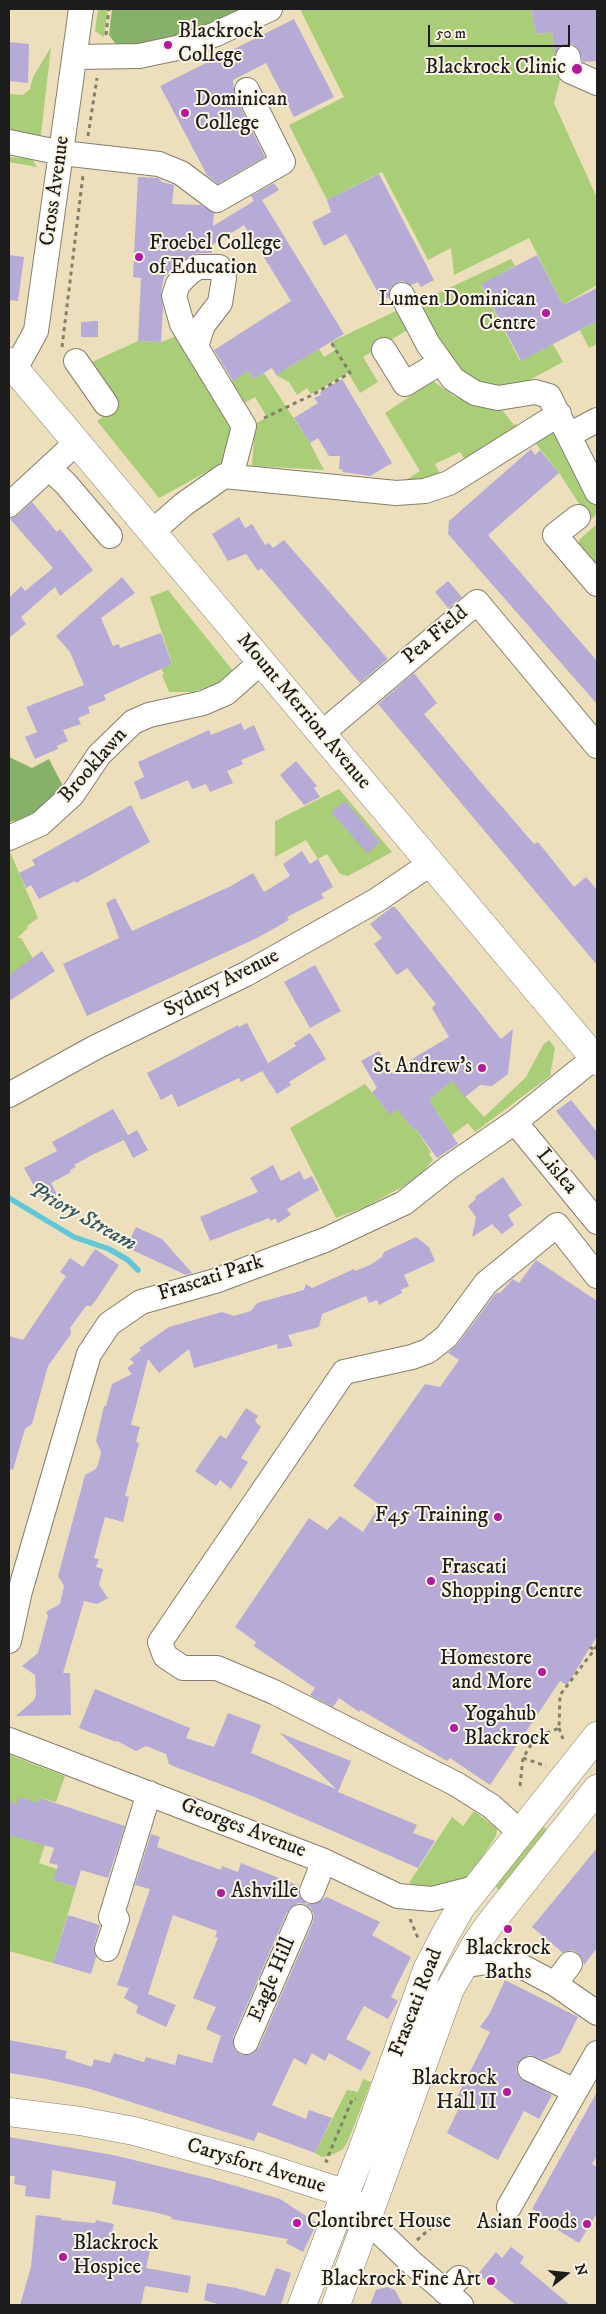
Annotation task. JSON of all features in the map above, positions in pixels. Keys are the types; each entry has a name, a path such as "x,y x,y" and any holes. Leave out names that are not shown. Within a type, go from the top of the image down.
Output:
{"main road":[{"name":"Mount Merrion Avenue","path":"12,365 596,1060"},
{"name":"Frascati Road","path":"302,2305 344,2193 364,2146 427,1970 455,1916 597,1736"},
{"name":"Frascati Road","path":"336,2305 450,1989 489,1925 597,1789"},
{"name":"Carysfort Avenue","path":"9,2112 80,2120 134,2131 254,2164 344,2193 367,2220"}],"street":[{"name":"Cross Avenue","path":"12,365 36,331 81,9"},
{"path":"75,57 139,56 177,48 216,34 270,9"},
{"path":"568,57 570,71 597,83"},
{"path":"9,142 62,154 158,164 181,173 217,200 283,162 247,90"},
{"path":"402,295 428,344 454,379 475,393 498,398 516,394 544,393 549,396 597,492"},
{"path":"196,346 244,426 234,466 234,476"},
{"path":"384,350 405,384 441,362"},
{"path":"76,361 106,404"},
{"path":"152,532 184,504 224,476 396,493 425,491 450,483 564,424 597,420"},
{"path":"9,505 76,443"},
{"path":"49,468 66,484 110,536"},
{"path":"578,517 555,535 597,584"},
{"name":"Pea Field","path":"321,734 477,602 597,746"},
{"name":"Brooklawn","path":"9,838 40,824 72,795 99,754 133,722 149,715 203,703 226,693 261,662"},
{"name":"Sydney Avenue","path":"9,1095 96,1047 246,974 377,900 430,864"},
{"name":"Frascati Park","path":"9,1641 20,1591 89,1354 109,1324 141,1302 216,1281 325,1240 404,1203 448,1168 515,1122 596,1060"},
{"name":"Lislea","path":"515,1122 597,1222"},
{"path":"521,1833 492,1806 456,1784 266,1689 218,1668 183,1668 165,1656 160,1642 344,1372 412,1357 428,1351 446,1337 486,1283 557,1225 597,1276"},
{"name":"Georges Avenue","path":"9,1740 324,1861 398,1896 432,1900 478,1887"},
{"path":"107,1949 117,1919 111,1917 149,1793"},
{"path":"312,1891 324,1861"},
{"name":"Eagle Hill","path":"246,2042 300,1917"},
{"path":"465,1965 481,1961 508,1960 555,1984 597,2013"},
{"path":"555,1984 570,1964"},
{"path":"512,2201 597,2053"},
{"path":"530,2069 575,2092"},
{"name":"Carysfort Avenue","path":"367,2220 455,2292"}],"path":[{"path":"261,420 312,395 350,373 332,342"},
{"path":"563,1739 559,1728 560,1695 596,1651 597,1646"},
{"path":"590,1647 596,1651"},
{"path":"520,1786 523,1758 535,1738 559,1728"},
{"path":"523,1758 547,1766"},
{"path":"398,1896 413,1924 427,1970"},
{"path":"330,2162 326,2161 352,2100 360,2097"},
{"path":"417,2241 440,2220"}],"green space":[{"path":"98,9 108,9 104,37 95,31"},
{"path":"112,9 250,9 139,50 118,47 109,35"},
{"path":"300,9 531,9 536,34 552,32 560,80 554,103 597,198 597,285 563,305 529,238 454,275 451,248 428,260 382,172 327,200 289,125 344,97"},
{"path":"51,47 40,143 9,134 9,94 23,95 30,89 33,77"},
{"path":"25,149 37,167 9,162 9,157 22,158"},
{"path":"511,259 515,266 481,285 520,361 553,344 563,362 518,386 485,390 460,370 439,343 417,303"},
{"path":"396,311 409,329 363,357 378,382 360,393 348,373 311,394 307,388 297,395 289,382 276,375 319,349 324,357 335,350 331,342"},
{"path":"597,321 597,344 589,348 580,330"},
{"path":"179,335 230,425 232,445 221,464 159,498 97,421 112,410 91,372 92,362 138,341 161,342"},
{"path":"248,371 254,379 264,373 310,443 324,470 252,466 255,424 267,417 255,397 243,404 227,384"},
{"path":"433,381 454,396 476,407 499,406 514,425 516,424 521,434 467,463 460,452 435,464 442,478 433,484 406,480 420,471 385,413"},
{"path":"554,428 597,506 597,514 590,520 559,473 534,441"},
{"path":"597,524 597,572 579,551 579,540"},
{"path":"168,590 238,677 192,692 169,692 160,666 172,663 150,597"},
{"path":"9,757 32,768 49,759 63,786 41,808 22,819 9,822"},
{"path":"339,789 392,852 348,876 340,874 327,854 318,859 306,840 275,857 275,821"},
{"path":"9,854 11,854 38,918 27,926 28,928 17,938 21,938 35,962 21,970 17,969 9,978"},
{"path":"549,1040 555,1048 550,1076 475,1132 468,1123 452,1135 429,1100 451,1080 484,1117 526,1077 543,1045"},
{"path":"365,1084 390,1114 399,1107 410,1121 409,1125 416,1129 431,1152 429,1154 433,1160 417,1179 365,1207 336,1218 290,1128"},
{"path":"9,1755 65,1776 56,1802 40,1798 28,1841 45,1845 39,1863 57,1869 53,1880 76,1887 53,1963 9,1951"},
{"path":"474,1811 497,1829 496,1836 467,1880 439,1892 430,1886 419,1886 409,1883 452,1817 463,1826"},
{"path":"543,1826 551,1833 500,1892 495,1885"},
{"path":"363,2079 371,2082 348,2141 343,2149 330,2156 322,2157 315,2153 347,2090 358,2092"}],"building":[{"name":"Blackrock Clinic","path":"531,9 597,9 597,61 583,62 579,49 573,44 560,46 555,54 552,32 536,34"},
{"path":"294,19 334,97 294,117 266,63 233,80 235,96 265,157 218,184 207,175 160,86"},
{"path":"9,42 29,44 28,83 9,81"},
{"path":"379,174 434,280 421,287 418,282 411,285 403,281 396,283 390,288 389,297 382,300 346,234 324,246 312,222 331,212 327,200"},
{"path":"138,177 158,178 162,182 174,185 172,204 201,205 214,213 213,226 254,201 251,196 274,183 279,190 262,200 344,334 276,375 272,368 254,379 248,371 233,381 214,350 291,301 244,225 212,245 212,253 197,253 181,262 173,262 173,269 164,277 161,292 163,307 161,342 138,341 141,278 133,277"},
{"path":"9,255 24,257 18,301 9,300"},
{"name":"Lumen Dominican Centre","path":"537,255 563,305 597,288 597,321 521,361 481,284"},
{"path":"98,321 98,337 81,337 81,322"},
{"path":"342,379 392,463 370,476 342,472 343,470 339,469 340,456 329,456 318,438 310,443 294,418 318,403 314,398 321,395 320,392"},
{"path":"531,449 535,455 540,450 559,473 488,535 597,661 597,704 448,534 449,521"},
{"path":"32,502 57,532 60,529 93,570 60,596 55,587 21,617 26,624 9,638 9,598 21,586 25,591 53,568 10,519 18,515"},
{"path":"239,517 245,528 252,524 265,545 269,543 273,548 284,540 388,659 360,683 261,568 258,571 246,554 228,561 212,534"},
{"path":"122,577 135,593 101,618 113,646 119,644 120,648 161,633 172,664 104,695 106,700 88,707 90,713 78,718 81,724 63,730 68,741 57,746 58,749 35,759 25,737 37,732 26,707 84,685 70,652 56,636"},
{"path":"448,581 462,597 448,608 435,592"},
{"path":"414,673 437,703 424,714 478,779 534,844 538,842 574,887 586,877 597,890 597,965 378,704"},
{"path":"241,723 244,730 254,725 265,750 241,760 243,764 227,771 233,783 210,792 206,784 192,789 188,780 141,800 134,782 144,777 138,762 209,730 211,735"},
{"path":"296,761 317,786 314,788 320,797 304,805 280,775"},
{"path":"345,801 380,842 367,853 331,812"},
{"path":"131,805 150,842 76,883 75,881 39,899 31,885 26,888 19,873 35,865 32,860"},
{"path":"302,851 310,864 318,859 333,887 321,894 324,898 287,917 289,920 257,938 87,1016 63,964 119,938 106,903 115,898 132,931 231,886 253,873 264,892 290,876 283,864"},
{"path":"392,907 395,907 501,1039 513,1029 508,1074 492,1086 480,1085 465,1097 452,1081 429,1100 458,1144 437,1158 416,1129 413,1129 397,1109 390,1115 372,1092 377,1088 361,1061 379,1051 393,1074 412,1059 449,1037 432,1008 436,1004 407,968 397,975 374,944 382,938 370,924"},
{"path":"42,951 55,971 9,1001 9,978 13,972"},
{"path":"315,965 341,1011 310,1028 284,982"},
{"path":"247,1023 268,1063 296,1046 294,1043 310,1033 326,1059 289,1082 291,1085 277,1094 262,1071 241,1082 239,1078 178,1107 172,1094 161,1100 147,1073 238,1025 239,1027"},
{"path":"571,1100 597,1132 597,1162 556,1111"},
{"path":"113,1109 128,1135 137,1130 148,1150 133,1158 124,1140 94,1154 74,1165 76,1167 70,1170 71,1172 51,1183 57,1194 43,1202 24,1168 57,1151 52,1142"},
{"path":"273,1165 281,1181 300,1171 304,1180 312,1176 319,1190 287,1209 291,1215 278,1223 275,1218 271,1221 269,1218 210,1241 200,1217 258,1192 250,1178"},
{"path":"503,1177 522,1205 508,1215 514,1225 502,1234 492,1224 472,1237 476,1217 468,1206 476,1199 475,1197"},
{"path":"136,1227 162,1239 192,1273 186,1275 126,1247"},
{"path":"416,1237 429,1247 435,1261 404,1275 409,1286 401,1290 402,1293 379,1305 377,1300 369,1303 366,1296 322,1314 319,1327 288,1335 293,1346 278,1349 277,1344 194,1368 189,1349 159,1373 148,1359 131,1425 140,1427 136,1442 139,1443 125,1496 129,1497 123,1522 105,1517 94,1558 99,1559 96,1567 103,1569 99,1585 108,1598 97,1604 84,1601 63,1673 70,1673 71,1715 16,1716 34,1700 36,1695 35,1675 22,1666 38,1653 48,1616 46,1612 60,1604 64,1586 58,1576 85,1475 96,1469 99,1461 101,1452 96,1441 104,1406 106,1406 112,1384 132,1374 127,1368 134,1363 130,1359 141,1350 139,1348 169,1327 222,1312 234,1316 251,1311 257,1303 304,1290 306,1284 312,1288 354,1269 355,1271 370,1265 382,1257 384,1252"},
{"path":"95,1249 119,1265 96,1300 91,1306 86,1306 70,1328 71,1334 48,1366 32,1424 25,1429 13,1470 9,1469 9,1336 23,1340 66,1276 60,1272 70,1258 83,1267"},
{"name":"Frascati Shopping Centre","path":"536,1260 597,1301 597,1636 567,1685 560,1681 490,1785 450,1758 447,1761 361,1710 359,1712 339,1698 333,1707 310,1695 315,1688 254,1646 256,1642 235,1627 309,1518 327,1530 340,1516 363,1532 380,1505 353,1486 425,1384 440,1387 459,1360 448,1353 457,1345 496,1293 500,1293 513,1279 519,1283"},
{"path":"246,1408 258,1416 255,1421 261,1427 241,1458 248,1462 231,1489 220,1480 216,1486 195,1471 220,1435 226,1439"},
{"path":"95,1689 190,1728 186,1738 214,1747 228,1713 261,1725 251,1753 336,1789 280,1733 351,1761 338,1792 417,1825 413,1833 435,1841 418,1868 252,1796 169,1764 166,1754 146,1746 136,1751 117,1741 79,1728"},
{"path":"19,1797 38,1803 40,1798 125,1826 108,1878 81,1870 76,1887 53,1880 58,1865 49,1863 54,1848 9,1835 9,1801 17,1804"},
{"path":"151,1834 160,1837 157,1847 221,1870 222,1866 238,1872 241,1863 299,1886 299,1893 306,1904 314,1904 327,1897 380,1922 372,1935 411,1957 391,1997 398,2001 388,2019 364,2006 346,2039 371,2052 361,2071 329,2053 325,2061 312,2053 306,2065 294,2058 272,2105 306,2119 309,2110 332,2118 315,2153 258,2132 254,2141 90,2089 9,2073 9,2040 67,2051 65,2058 92,2067 94,2059 110,2063 114,2053 144,2062 146,2057 175,2065 178,2054 212,2063 221,2036 206,2029 216,2007 193,1998 218,1938 215,1937 217,1931 173,1915 148,1994 176,2005 166,2027 136,2013 138,2006 124,1998 129,1988 117,1985 150,1889 135,1885","holes":["298,1903 305,1904 311,1908 314,1915 313,1922 259,2047 254,2053 241,2055 235,2050 233,2037 287,1912"]},
{"path":"597,1848 597,1948 584,1965 578,1953 571,1950 563,1953 532,1927"},
{"path":"68,1915 100,1925 94,1945 96,1957 91,1974 53,1963"},
{"path":"505,1980 578,2017 560,2053 543,2060 529,2055 518,2063 516,2070 519,2077 552,2095 539,2119 524,2111 498,2160 447,2133 458,2110 454,2103 490,2032 480,2027 490,2013"},
{"path":"597,2092 597,2155 592,2164 597,2167 597,2213 579,2243 532,2214 535,2210 532,2209"},
{"path":"9,2137 113,2155 212,2179 280,2199 317,2223 303,2252 286,2243 288,2239 171,2219 172,2217 158,2213 112,2204 116,2182 113,2181 52,2170 50,2199 25,2196 26,2186 14,2184 15,2176 9,2176"},
{"path":"36,2215 61,2218 61,2220 95,2223 96,2220 114,2224 111,2237 151,2246 146,2268 191,2276 188,2293 145,2286 141,2305 20,2305 31,2267"},
{"path":"511,2247 524,2257 520,2263 570,2305 516,2305 478,2274 496,2252 502,2258"},
{"path":"276,2268 291,2273 281,2305 221,2305 204,2300 207,2283 265,2296"},
{"path":"387,2287 395,2290 403,2305 370,2305 376,2290"}],"waterway":[{"name":"Priory Stream","path":"9,1198 74,1237 109,1249 128,1260 138,1270"}],"place":[{"name":"Blackrock College","path":"168,45"},
{"name":"Blackrock Clinic","path":"577,69"},
{"name":"Dominican College","path":"185,113"},
{"name":"Froebel College of Education","path":"139,257"},
{"name":"Lumen Dominican Centre","path":"546,313"},
{"name":"St Andrew's","path":"482,1068"},
{"name":"F45 Training","path":"498,1517"},
{"name":"Frascati Shopping Centre","path":"431,1581"},
{"name":"Homestore and More","path":"542,1672"},
{"name":"Yogahub Blackrock","path":"454,1728"},
{"name":"Ashville","path":"221,1893"},
{"name":"Blackrock Baths","path":"508,1929"},
{"name":"Blackrock Hall II","path":"507,2092"},
{"name":"Clontibret House","path":"297,2223"},
{"name":"Asian Foods","path":"587,2224"},
{"name":"Blackrock Hospice","path":"63,2257"},
{"name":"Blackrock Fine Art","path":"491,2281"}]}
